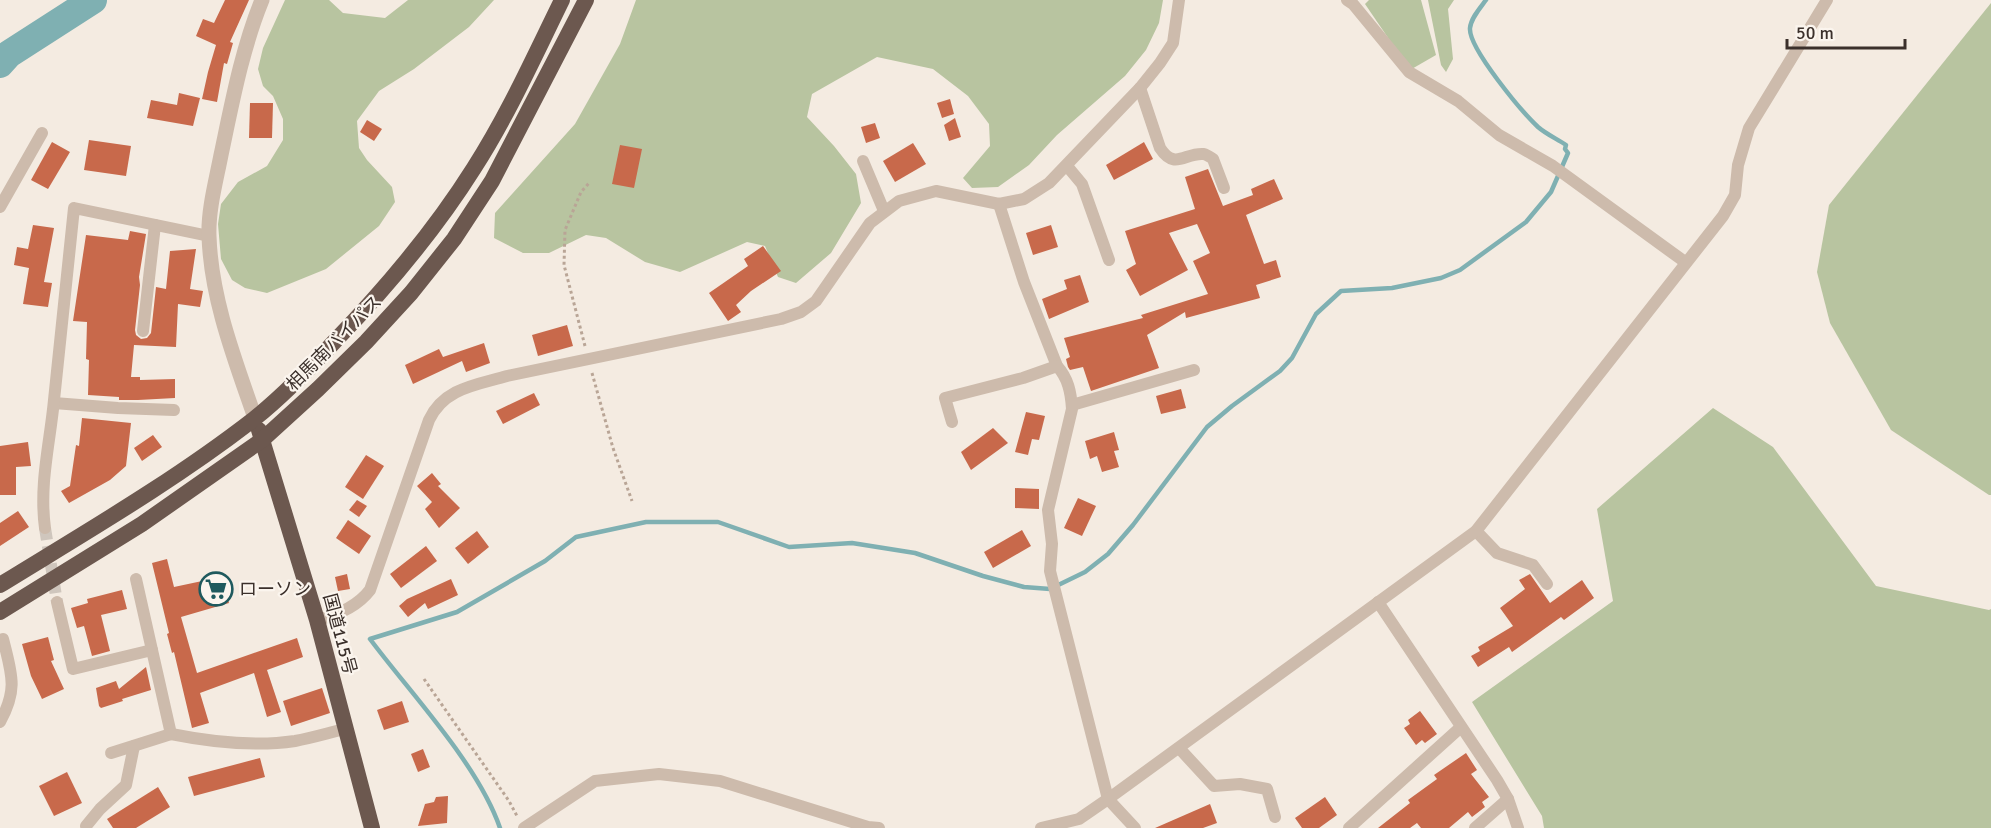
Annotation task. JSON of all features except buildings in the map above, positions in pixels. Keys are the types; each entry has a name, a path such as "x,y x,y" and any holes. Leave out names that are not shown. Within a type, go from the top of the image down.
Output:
{"highway":[{"name":"相馬南バイパス","path":"0,585 131,503 255,418 307,370 352,323 440,219 474,168 505,114 562,0"},
{"name":"相馬南バイパス","path":"0,612 142,524 262,440 366,342 454,239 492,181 586,0"},
{"name":"国道115号","path":"255,418 317,620 372,828"}],"street":[{"path":"255,418 232,353 216,291 209,236 213,194 231,104 254,19 262,0"},
{"path":"317,620 336,615 363,599 370,590 416,454 429,420 439,403 453,393 507,376 781,319 801,312 816,301 870,224 898,201 936,191 999,204 1024,199 1049,183 1067,166 1140,88 1160,63 1173,43 1179,0"},
{"path":"1347,0 1353,4 1408,72 1458,101 1499,135 1553,166 1685,262"},
{"path":"1041,828 1079,819 1476,531 1723,216 1735,195 1738,165 1749,128 1827,0"},
{"path":"1140,88 1160,147 1165,155 1174,160 1205,154 1213,159 1224,188"},
{"path":"0,207 42,133"},
{"path":"863,161 884,211"},
{"path":"1067,166 1082,184 1109,260"},
{"path":"999,204 1024,282 1057,366 1065,375 1072,395 1072,405 1048,510 1052,544 1050,570 1108,799 1135,828"},
{"path":"45,528 42,503 44,477 74,207 209,236"},
{"path":"142,331 155,225"},
{"path":"952,422 945,398 1023,378 1057,366"},
{"path":"1072,405 1194,370"},
{"path":"54,403 174,411"},
{"path":"1476,531 1497,553 1533,565 1547,584"},
{"path":"136,579 171,734"},
{"path":"57,602 73,669 152,650"},
{"path":"1378,602 1508,799 1518,828"},
{"path":"0,722 12,698 12,681 3,639"},
{"path":"1348,828 1461,728"},
{"path":"111,753 171,734 210,742 294,741 345,729"},
{"path":"86,826 100,809 126,785 134,746"},
{"path":"1179,748 1214,786 1240,784 1267,789 1275,817"},
{"path":"521,824 595,781 659,774 720,781 857,824 879,828"},
{"path":"1474,828 1508,799"}],"path":[{"path":"589,183 582,192 565,230 564,265 613,448 632,501"},
{"path":"424,679 509,801 521,824"}],"green space":[{"path":"285,0 329,0 343,13 385,18 408,0 494,0 469,27 414,69 379,91 357,121 359,148 392,187 395,202 379,226 326,269 267,293 245,288 232,280 221,259 218,224 221,204 238,182 267,166 283,140 283,119 273,96 263,86 258,69 263,48"},
{"path":"636,0 1163,0 1159,23 1146,50 1125,76 1057,135 1029,165 998,187 972,188 963,178 990,146 989,124 968,96 933,69 877,57 812,94 807,117 856,174 861,203 831,253 796,283 778,277 765,246 747,242 680,272 645,262 606,238 586,235 549,253 523,253 494,238 495,213 575,124 620,44"},
{"path":"1369,0 1421,0 1436,55 1410,70 1365,4"},
{"path":"1428,0 1454,0 1448,9 1453,59 1446,72 1441,65"},
{"path":"1991,3 1991,495 1989,495 1891,430 1830,323 1817,272 1829,205"},
{"path":"1713,408 1773,447 1876,586 1991,609 1991,828 1544,828 1542,816 1472,702 1613,601 1597,509"}],"waterway":[{"path":"0,64 9,54 93,0"},
{"path":"500,828 490,804 460,755 370,639 457,612 545,561 576,537 646,522 718,522 789,547 852,543 915,553 1024,587 1050,589 1085,572 1108,554 1133,525 1207,427 1280,371 1292,358 1316,314 1341,291 1392,288 1441,278 1460,270 1526,222 1551,192 1568,153 1565,149 1566,145 1541,130 1531,120 1509,95 1478,50 1470,28 1474,17 1486,0"}],"tunnel":[{"path":"45,528 57,602"}],"place":[{"name":"ローソン","path":"216,589"}]}
